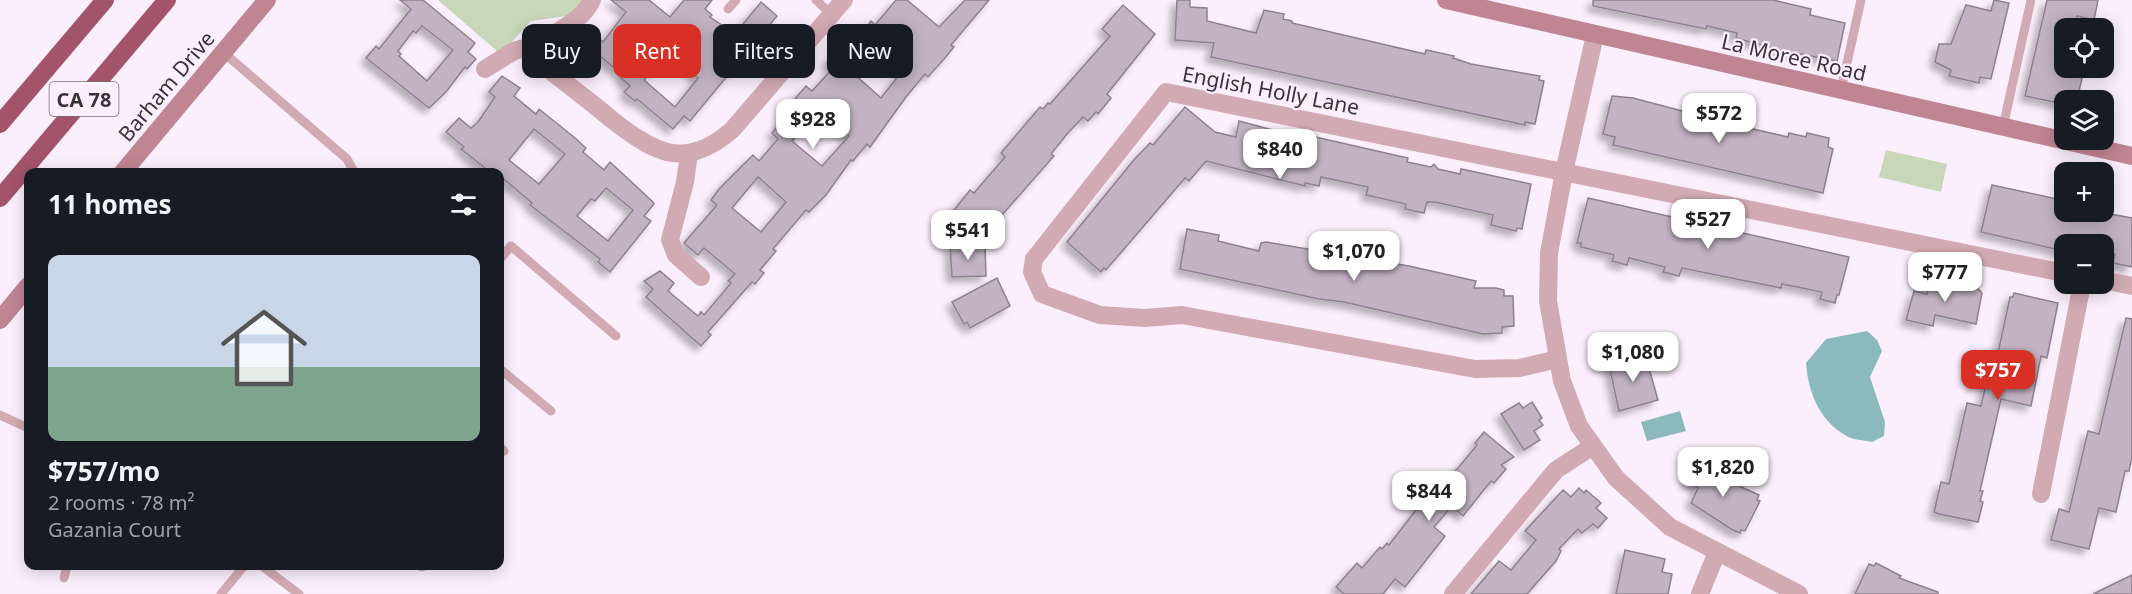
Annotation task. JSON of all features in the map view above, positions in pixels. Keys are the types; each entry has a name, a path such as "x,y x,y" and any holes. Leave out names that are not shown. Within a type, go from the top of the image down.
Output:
{"highway":[{"name":"CA 78","path":"0,124 105,0"},
{"name":"CA 78","path":"25,168 167,0"},
{"name":"CA 78","path":"0,198 24,170"}],"street":[{"name":"Barham Drive","path":"126,168 267,0"},
{"path":"570,24 578,20 592,0"},
{"path":"559,78 642,143 666,154 689,154 714,146 732,130 844,0"},
{"name":"La Moree Road","path":"1446,0 2132,156"},
{"path":"1595,35 1564,172 1549,254 1548,301 1562,381 1579,426 1616,478 1670,527 1800,594"},
{"path":"485,69 514,51 522,49"},
{"name":"English Holly Lane","path":"1558,359 1520,368 1475,369 1182,315 1145,318 1100,315 1042,294 1032,272 1034,259 1166,92 1564,172"},
{"path":"689,154 685,182 670,240 676,255 701,277"},
{"path":"1564,172 2054,271"},
{"path":"2114,282 2132,286"},
{"path":"0,320 24,291"},
{"path":"2041,494 2080,294"},
{"path":"1453,594 1556,470 1593,446"},
{"path":"1700,594 1717,552"}],"lane":[{"path":"728,9 735,0"},
{"path":"816,0 832,15"},
{"path":"1841,90 1861,0"},
{"path":"2003,127 2031,0"},
{"path":"223,52 346,159 352,168"},
{"path":"504,254 511,246 616,336"},
{"path":"504,372 550,411"},
{"path":"0,415 24,426"},
{"path":"64,578 66,570"},
{"path":"221,594 240,570"},
{"path":"267,570 299,594"}],"shaded area":[{"path":"438,0 583,0 573,15 522,24 522,31 508,46 498,52"},
{"path":"1886,150 1947,164 1941,192 1879,177"},
{"path":"1867,331 1877,340 1882,351 1870,377 1885,422 1884,436 1872,442 1848,437 1828,421 1812,394 1806,363 1826,339"},
{"path":"1680,411 1686,431 1647,441 1641,422"}],"building":[{"path":"400,0 423,0 475,43 468,52 476,59 467,69 465,67 446,92 429,108 366,58 376,46 379,49 411,9","holes":["422,26 453,50 427,81 399,56 401,54 398,51 413,31 416,33"]},
{"path":"611,0 649,0 670,17 684,0 712,0 705,9 712,15 710,17 720,24 713,24 713,78 726,78 690,121 684,116 673,129 637,99 635,101 624,92 630,86 621,78 646,78 644,80 675,107 698,78 701,78 701,24 617,24 626,12"},
{"path":"896,0 907,0 939,27 965,0 989,0 951,45 954,47 944,59 928,77 925,74 906,97 870,147 867,144 853,161 851,160 826,195 809,212 806,210 773,249 776,251 760,270 764,273 755,284 752,282 708,332 711,335 701,346 646,297 653,289 644,281 660,271 674,283 668,291 698,316 701,312 704,315 731,283 728,281 735,274 704,248 698,255 684,243 717,205 711,200 719,189 753,155 759,161 778,139 772,133 797,103 794,100 806,86 812,91 827,75 827,78 859,78 881,98 897,78 913,78 913,24 876,24","holes":["819,111 849,136 822,166 792,141","758,177 786,202 761,232 732,208"]},
{"path":"1177,0 1190,0 1190,7 1207,8 1207,21 1256,33 1264,10 1284,14 1283,19 1292,21 1292,23 1425,54 1426,50 1454,56 1453,58 1471,64 1540,76 1539,80 1544,81 1535,124 1525,122 1525,125 1211,57 1214,43 1175,40"},
{"path":"1593,0 1773,0 1811,9 1810,15 1845,23 1837,61 1775,49 1736,38 1737,33 1707,26 1706,29 1593,6"},
{"path":"1994,0 2009,3 1991,79 1980,77 1979,83 1949,76 1951,70 1935,62 1939,44 1951,44 1966,5 1991,11"},
{"path":"2047,0 2098,0 2094,18 2077,16 2076,18 2054,18 2054,78 2082,78 2079,90 2054,90 2054,102 2025,96"},
{"path":"761,2 777,16 770,24 743,24"},
{"path":"1123,5 1155,34 1107,94 1111,98 1098,114 1096,112 1088,121 1083,117 1067,134 1051,154 1054,156 1002,215 1004,217 983,242 950,215 970,190 974,193 1005,157 1001,153 1040,107 1043,109 1048,103 1050,104 1110,36 1102,29"},
{"path":"613,29 613,67 601,57 601,40 603,42"},
{"path":"502,76 520,88 514,96 536,114 539,109 575,138 586,148 583,152 604,170 610,162 653,202 654,204 644,216 651,221 610,272 598,262 600,259 530,205 532,203 504,179 504,168 485,168 461,149 464,147 446,132 459,118 471,128 478,122 495,97 489,92","holes":["534,129 565,154 539,184 509,160","606,188 633,210 608,241 577,216 591,199 595,201"]},
{"path":"1612,96 1633,98 1709,118 1710,114 1745,122 1749,128 1788,137 1789,133 1806,137 1807,133 1829,138 1828,147 1833,149 1823,193 1613,145 1615,137 1603,134"},
{"path":"1185,107 1215,132 1236,137 1239,121 1284,133 1283,136 1314,143 1315,137 1408,158 1407,162 1431,167 1434,164 1438,169 1460,174 1461,169 1531,184 1522,229 1517,228 1516,231 1491,225 1493,215 1435,202 1427,202 1424,213 1405,209 1406,204 1366,195 1368,187 1321,177 1319,186 1305,183 1305,186 1206,161 1189,181 1185,178 1106,270 1104,268 1101,272 1067,242 1133,161 1150,143 1153,145"},
{"path":"1992,185 2054,198 2054,222 2114,222 2114,215 2132,218 2132,267 2114,263 2114,234 2054,234 2054,249 1981,232"},
{"path":"1588,198 1849,257 1839,295 1835,303 1820,299 1822,292 1782,284 1781,288 1682,268 1679,276 1663,272 1665,267 1629,258 1627,265 1612,261 1614,255 1581,247 1581,243 1577,243"},
{"path":"1187,229 1219,235 1218,241 1259,251 1261,243 1266,242 1409,266 1476,281 1474,288 1496,288 1504,290 1504,296 1513,296 1514,326 1502,327 1502,333 1483,334 1344,302 1319,299 1180,269"},
{"path":"985,245 986,276 952,277 950,246"},
{"path":"997,278 1010,306 970,328 967,322 964,324 952,302"},
{"path":"1931,278 1977,288 1982,293 1976,324 1935,315 1933,326 1906,320 1914,291 1927,294"},
{"path":"2014,293 2058,303 2047,358 2041,356 2031,406 2001,399 1980,491 1983,491 1980,501 1983,502 1978,522 1939,514 1934,512 1941,482 1949,484 1967,403 1981,406 1989,371 1995,367 2010,297 2013,297"},
{"path":"2126,318 2132,319 2132,457 2129,471 2125,471 2116,512 2099,508 2089,549 2051,540 2059,509 2069,512 2088,431 2099,434"},
{"path":"1645,354 1658,400 1619,411 1609,365"},
{"path":"1532,402 1542,418 1539,420 1543,425 1534,431 1540,440 1524,450 1501,414 1519,403 1523,408"},
{"path":"1484,432 1514,457 1501,465 1506,469 1494,483 1491,481 1463,516 1452,506 1434,527 1445,536 1405,587 1395,579 1383,594 1344,594 1336,587 1357,563 1362,568 1380,547 1382,549 1387,543 1389,545 1445,472 1450,476 1458,468 1477,445 1475,443"},
{"path":"1701,461 1735,484 1759,495 1757,500 1760,501 1745,531 1741,530 1740,533 1731,529 1691,503 1698,488 1687,481"},
{"path":"1579,488 1584,493 1586,490 1601,503 1596,508 1607,518 1598,528 1593,524 1582,533 1578,529 1559,549 1561,551 1556,561 1527,594 1471,594 1499,561 1511,570 1536,540 1525,531 1563,490 1571,497"},
{"path":"1625,550 1665,559 1662,572 1672,574 1668,594 1616,594"},
{"path":"1876,563 1901,576 1899,578 1938,592 1938,594 1855,594 1869,564 1874,566"},
{"path":"2132,575 2132,594 2093,594"}]}
